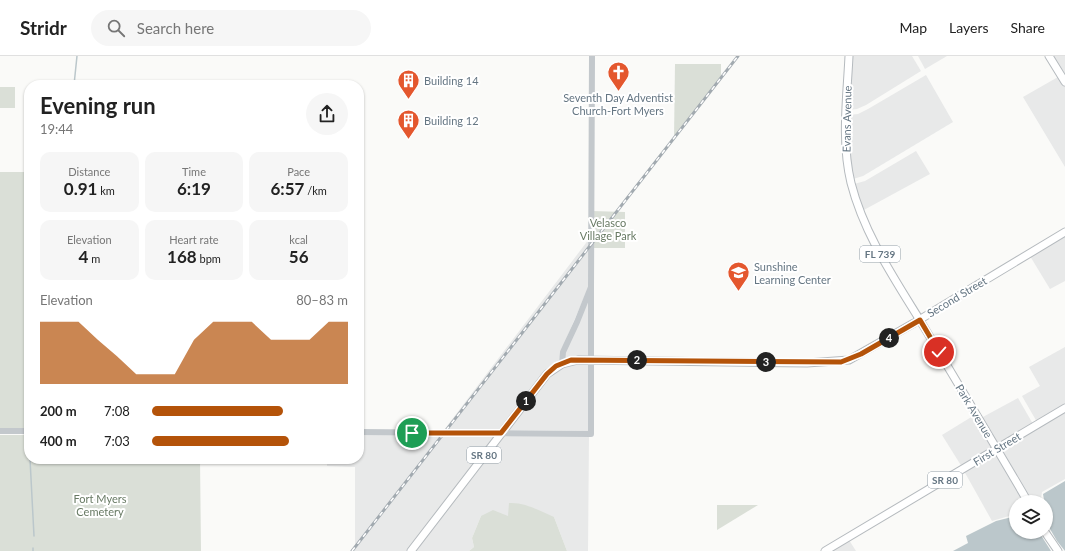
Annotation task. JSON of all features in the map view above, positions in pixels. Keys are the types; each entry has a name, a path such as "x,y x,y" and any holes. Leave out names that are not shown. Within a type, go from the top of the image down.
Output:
{"main road":[{"name":"Evans Avenue","path":"849,56 846,142 851,182"},
{"path":"1049,56 1065,82"},
{"name":"Park Avenue","path":"851,182 857,206 871,237 1023,495"},
{"name":"Second Street","path":"562,364 571,360 841,362 861,354 920,320 1065,232"},
{"name":"SR 80","path":"411,551 547,374 562,364"},
{"name":"First Street","path":"825,551 1065,408"},
{"path":"1050,539 1058,551"}],"street":[{"path":"364,432 591,434 592,56"},
{"path":"562,364 563,352 591,287"},
{"path":"0,430 24,431"}],"shaded area":[{"path":"851,56 912,56 921,71 866,105 857,109 848,110"},
{"path":"918,56 947,56 925,69"},
{"path":"1046,56 1065,87 1065,167 1023,97 1058,77"},
{"path":"1052,56 1065,56 1065,78"},
{"path":"926,75 953,122 863,176 853,179 849,160 848,115 858,114 868,109"},
{"path":"916,151 930,174 862,211 854,184 865,181"},
{"path":"1065,235 1065,281 1050,289 1030,256"},
{"path":"589,239 589,286 561,351 559,362 546,372 500,430 444,430"},
{"path":"588,301 589,357 564,360 565,353"},
{"path":"1065,347 1065,405 1037,422 1022,396 1040,386 1029,367"},
{"path":"589,362 589,431 506,430 549,376 564,365"},
{"path":"1018,398 1033,424 997,446 981,418"},
{"path":"1065,411 1065,479 1042,492 1042,495 1026,495 1000,450"},
{"path":"973,416 993,449 962,467 942,435"},
{"path":"364,435 496,435 409,551 351,551 355,547 355,467 327,466 327,464 364,464"},
{"path":"502,435 589,436 588,551 567,551 554,517 481,516 472,538 474,547 469,551 414,551"},
{"path":"996,453 1021,495 1009,495 1009,516 992,521 964,471"},
{"path":"1065,481 1065,551 953,551 968,543 966,536 996,521 1009,518 1009,539 1053,539 1053,495 1043,494"},
{"path":"849,540 856,551 830,551"}],"green space":[{"path":"675,64 721,64 721,79 674,138"},
{"path":"0,87 15,87 15,108 0,108"},
{"path":"0,172 24,172 24,428 0,428"},
{"name":"Velasco Village Park","path":"592,211 625,212 625,248 591,248"},
{"name":"Fort Myers Cemetery","path":"0,435 24,435 24,464 200,464 201,551 0,551"},
{"path":"509,503 527,505 554,517 567,551 469,551 474,547 472,538 481,516 493,510 508,516"},
{"path":"717,505 758,505 717,530"}],"pier":[{"path":"1053,534 1065,551 1051,551 1043,539 1053,539"}],"waterway":[{"path":"75,80 77,56"},
{"path":"30,464 34,536"}],"railway":[{"path":"352,551 738,56"}],"place":[{"name":"Seventh Day Adventist Church-Fort Myers","path":"618,92"},
{"name":"Building 14","path":"409,100"},
{"name":"Building 12","path":"408,140"},
{"name":"Sunshine Learning Center","path":"739,292"}],"route":[{"path":"412,433 501,433 547,374 556,366 571,360 807,363 841,362 861,354 920,320 939,352"}]}
